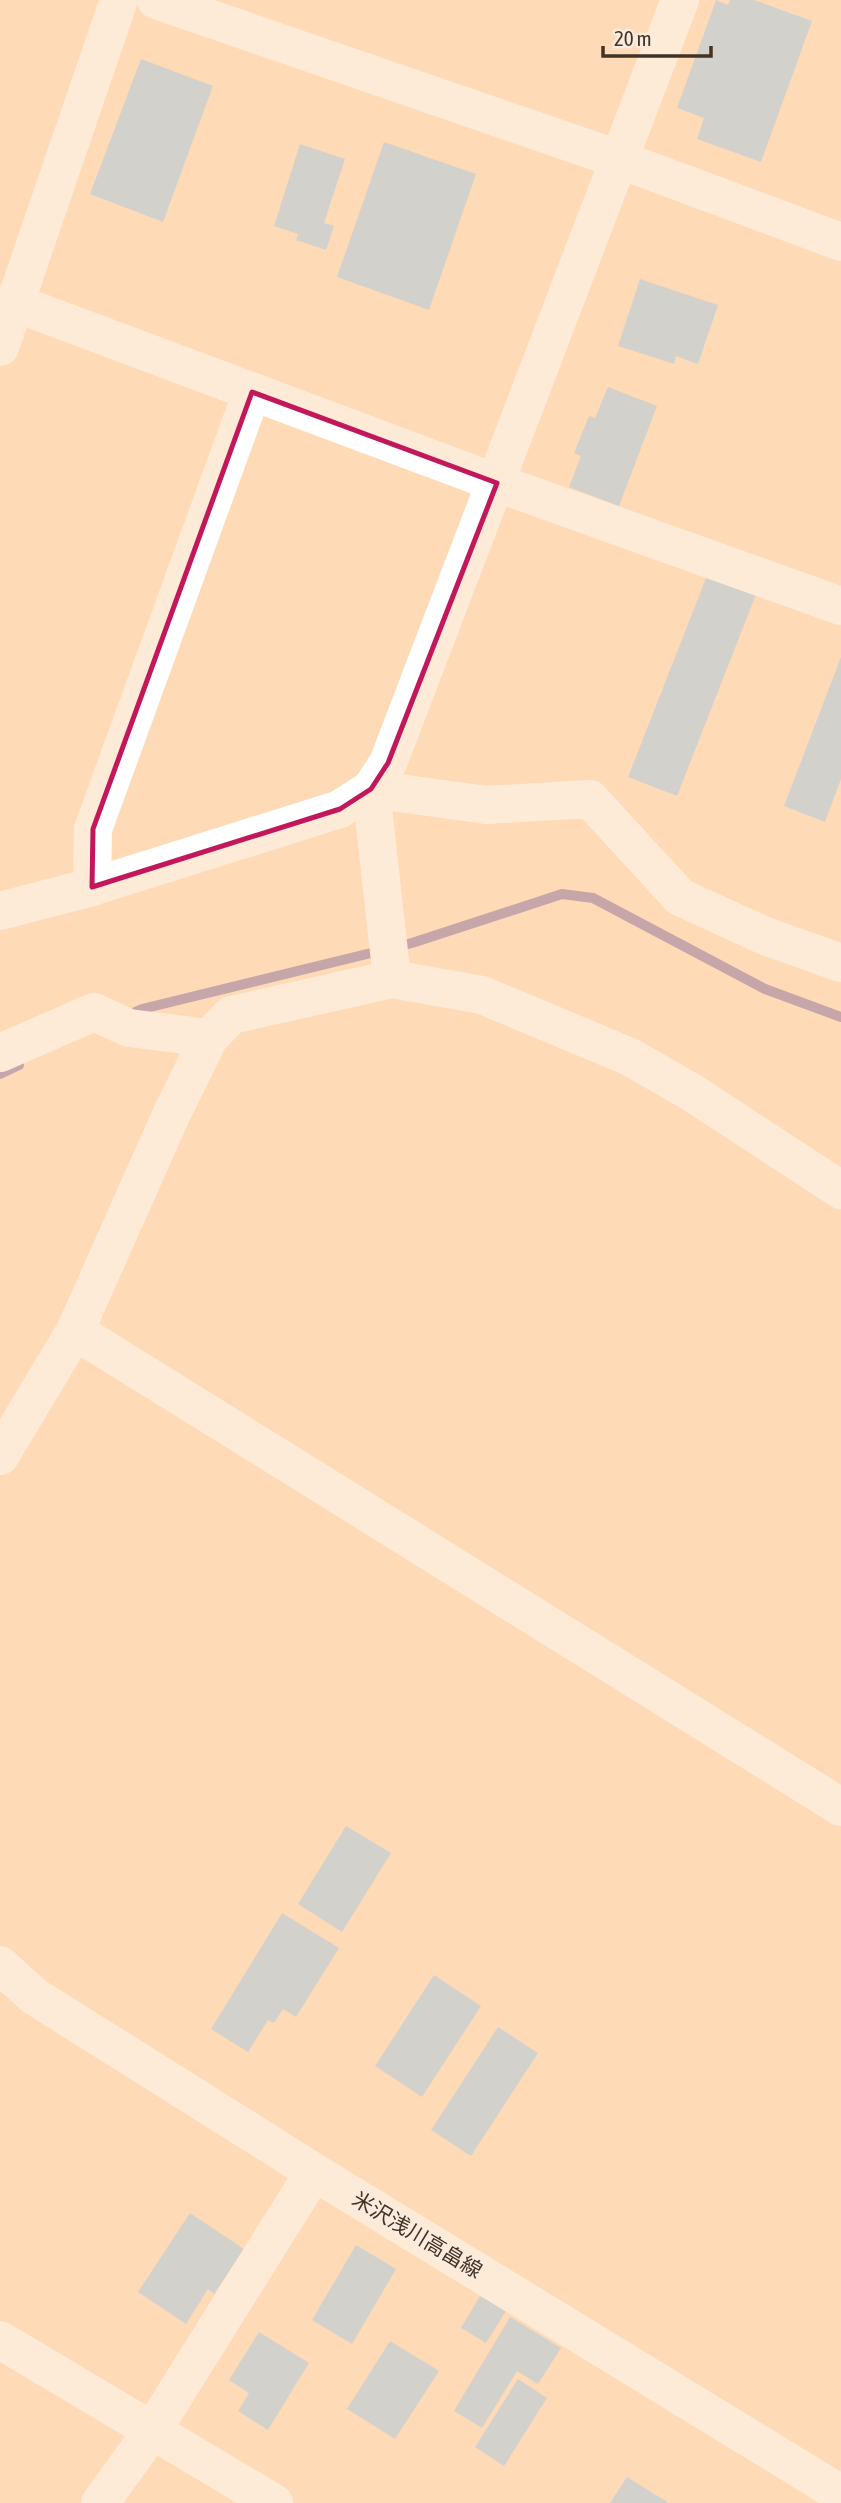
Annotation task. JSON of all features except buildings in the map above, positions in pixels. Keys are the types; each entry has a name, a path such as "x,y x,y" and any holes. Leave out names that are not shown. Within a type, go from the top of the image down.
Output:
{"street":[{"path":"0,347 119,0"},
{"path":"156,0 618,159 841,243"},
{"path":"0,911 92,887 340,809 371,789 388,763 680,0"},
{"path":"15,303 497,483 841,606"},
{"path":"92,887 93,830 252,392"},
{"path":"371,789 486,804 590,799 680,897 765,936 841,962"},
{"path":"371,789 392,979"},
{"path":"0,1456 75,1331 208,1038 231,1015 392,979 482,995 630,1058 691,1092 841,1190"},
{"path":"0,1053 94,1012 129,1028 208,1038"},
{"path":"75,1331 841,1807"},
{"name":"米沢浅川高畠線","path":"0,1965 34,1996 314,2172 841,2494"},
{"path":"100,2503 152,2431 314,2172"},
{"path":"0,2340 274,2503"}],"highlighted area":[{"path":"252,392 497,483 388,763 371,789 340,809 92,887 93,829"}],"waterway":[{"path":"129,1015 142,1009 412,943 562,894 593,898 765,989 841,1017"},
{"path":"0,1074 19,1065"}]}
